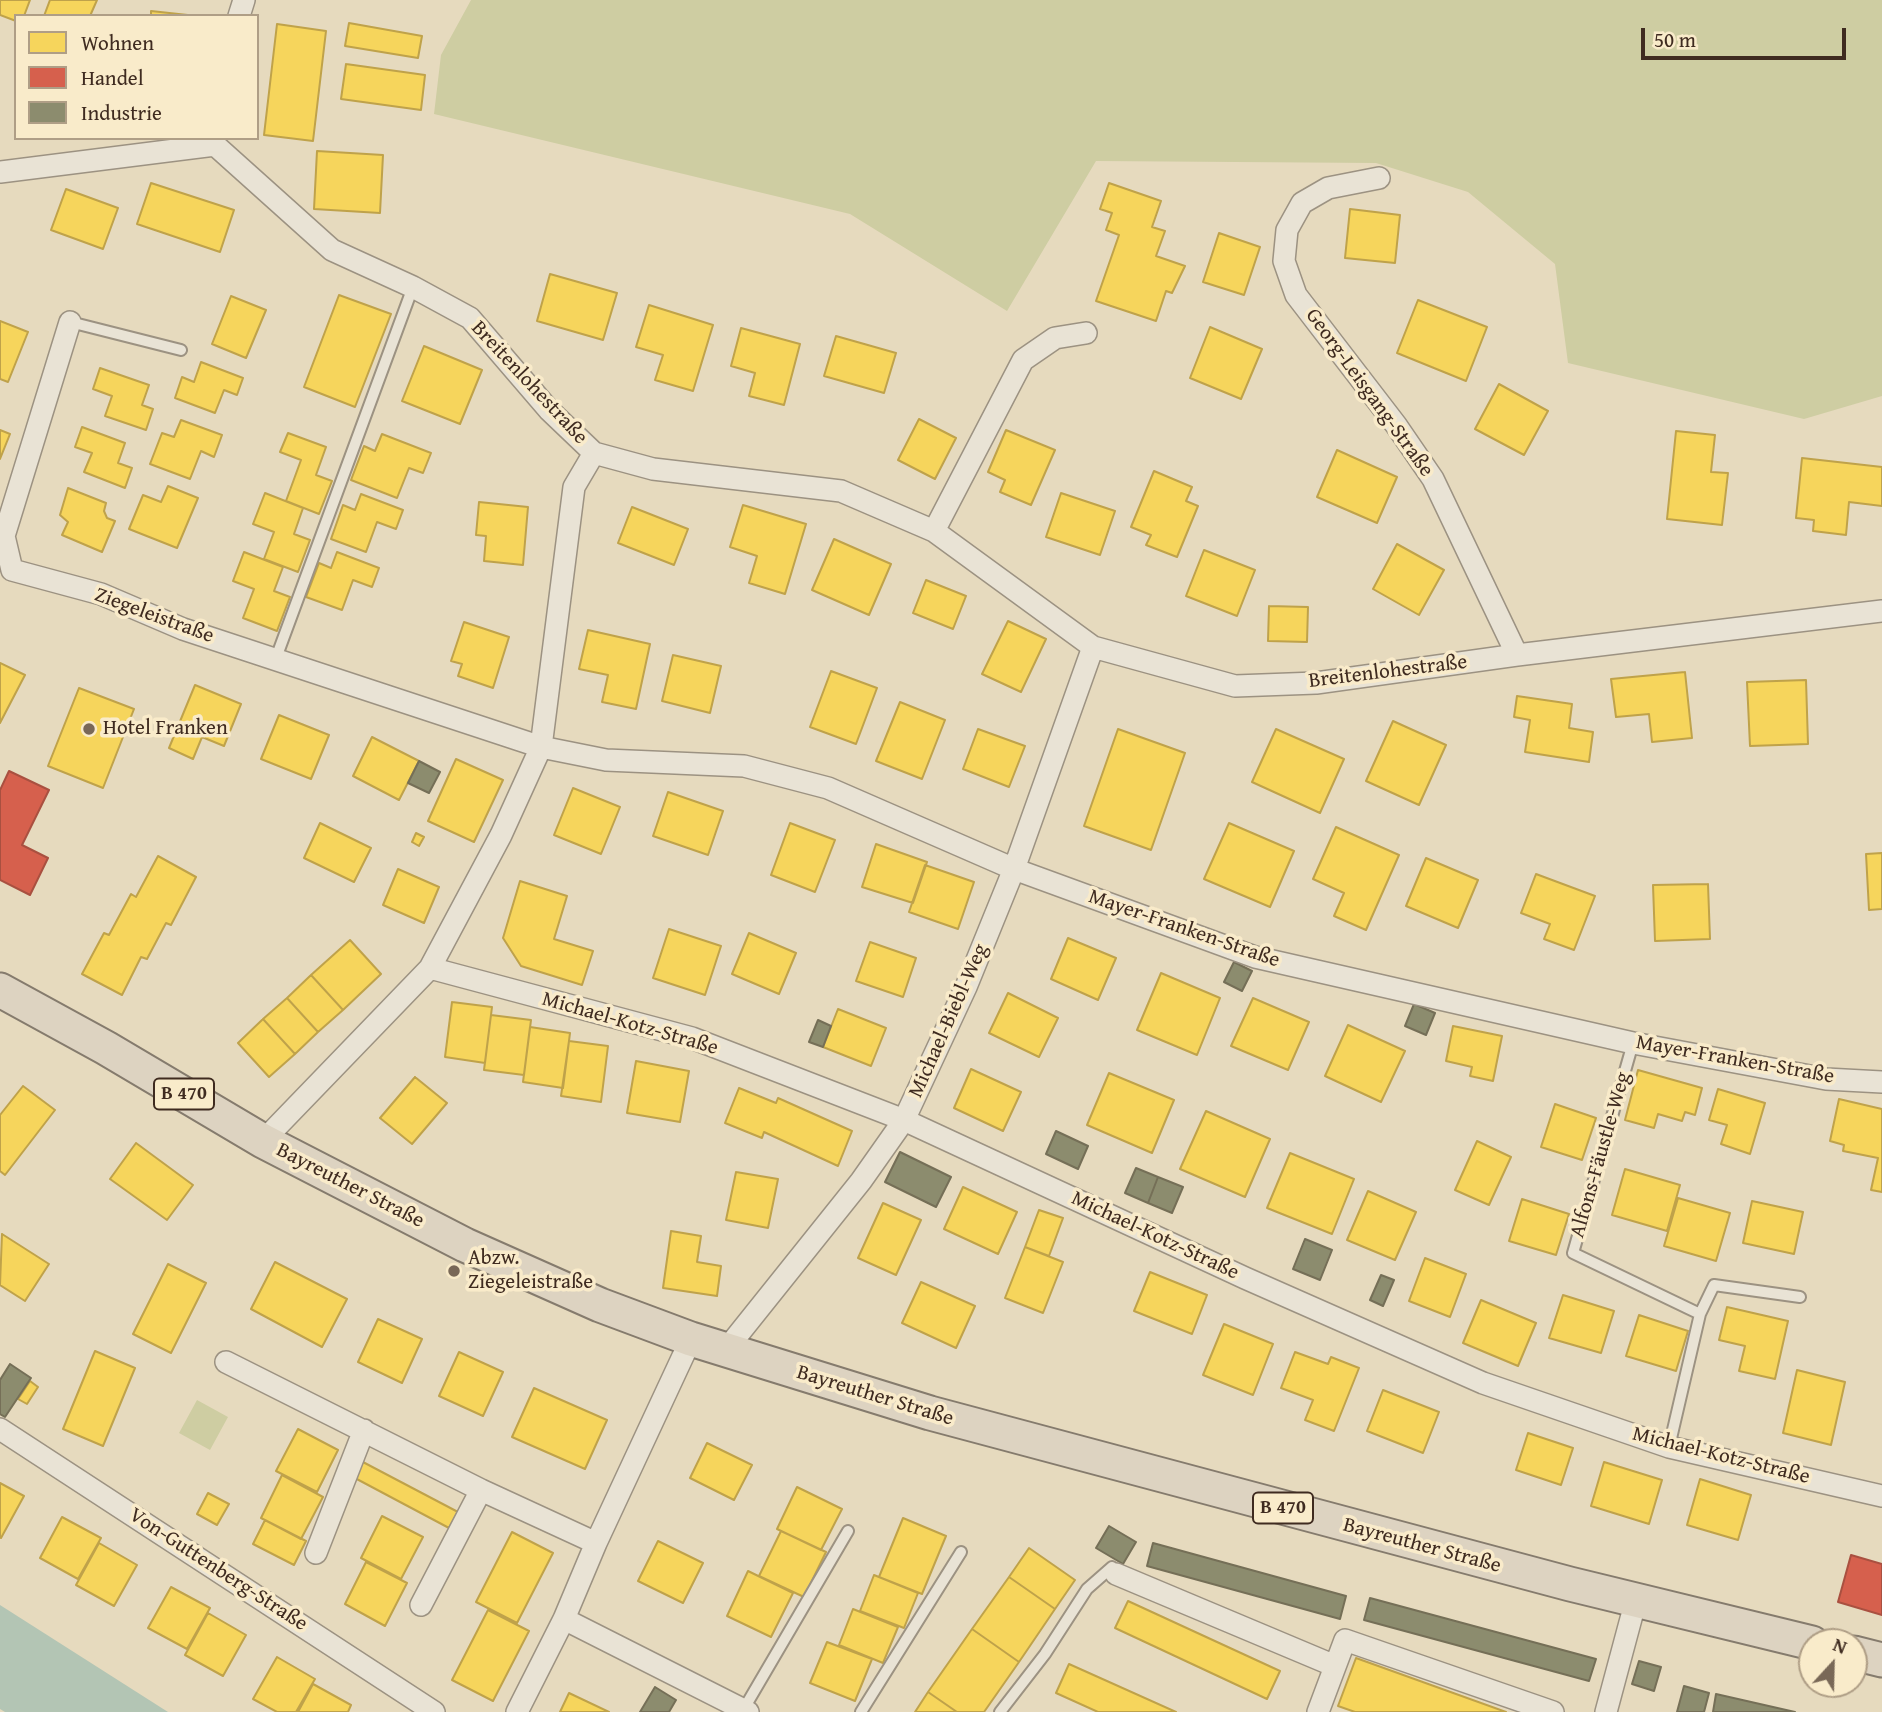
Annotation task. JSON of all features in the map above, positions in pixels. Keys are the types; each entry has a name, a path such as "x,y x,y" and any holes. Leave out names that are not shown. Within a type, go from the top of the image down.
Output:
{"main road":[{"name":"Bayreuther Straße","path":"0,990 106,1048 262,1141 465,1245 600,1305 691,1339 930,1413 1636,1600 1798,1640"}],"street":[{"name":"Breitenlohestraße","path":"0,172 216,141 332,250 413,287 470,318 549,410 594,453 653,469 841,491 934,531 1093,648 1235,686 1316,683 1517,655 1882,611"},
{"name":"Georg-Leisgang-Straße","path":"1379,178 1328,188 1302,203 1287,230 1284,261 1296,295 1396,425 1433,479 1517,655"},
{"name":"Ziegeleistraße","path":"70,321 4,536 12,570 101,594 183,629 541,747"},
{"path":"934,531 1023,360 1055,338 1086,334"},
{"path":"262,1141 430,968 501,835 541,747 574,487 594,453"},
{"name":"Michael-Biebl-Weg","path":"726,1351 861,1181 904,1119 966,987 1014,869 1093,648"},
{"name":"Mayer-Franken-Straße","path":"541,747 606,760 744,766 828,788 1014,869 1255,957 1633,1043 1826,1079 1882,1082"},
{"name":"Michael-Kotz-Straße","path":"430,968 692,1038 904,1119 1245,1278 1482,1383 1669,1447 1882,1496"},
{"path":"517,1712 564,1619 596,1543 691,1339"},
{"path":"226,1362 481,1490 596,1543"},
{"name":"Von-Guttenberg-Straße","path":"0,1429 434,1712"},
{"path":"316,1553 364,1430"},
{"path":"421,1605 481,1490"},
{"path":"1114,1570 1335,1666"},
{"path":"1606,1712 1636,1600"},
{"path":"564,1619 744,1711"},
{"path":"1318,1712 1345,1640 1553,1712"}],"lane":[{"path":"276,658 413,287"},
{"path":"70,321 181,349"},
{"name":"Alfons-Fäustle-Weg","path":"1633,1043 1573,1253 1700,1314"},
{"path":"1669,1447 1700,1314 1714,1285 1800,1297"},
{"path":"744,1711 848,1531"},
{"path":"861,1712 961,1552"},
{"path":"1000,1712 1045,1654 1087,1589 1114,1570"}],"green space":[{"path":"471,0 1882,0 1882,396 1804,419 1568,363 1555,264 1468,192 1376,163 1096,161 1007,311 850,214 434,114 441,55"},
{"path":"197,1400 228,1417 210,1450 179,1433"}],"shaded area":[{"path":"0,1605 168,1712 5,1712 0,1709"}],"building: Wohnen":[{"path":"0,0 30,0 25,14 14,14 14,20 0,15"},
{"path":"50,0 97,0 91,14 45,14"},
{"path":"151,11 179,14 151,14"},
{"path":"349,23 422,36 418,58 345,46"},
{"path":"277,24 326,31 313,141 264,135"},
{"path":"346,64 425,75 421,110 341,99"},
{"path":"317,151 383,155 380,213 314,209"},
{"path":"151,183 234,210 220,252 137,224"},
{"path":"1109,183 1161,201 1152,227 1165,231 1156,256 1185,266 1172,293 1166,291 1156,321 1096,301 1119,235 1106,230 1112,213 1100,209"},
{"path":"66,189 118,208 103,249 51,230"},
{"path":"1350,209 1400,215 1395,263 1345,258"},
{"path":"1219,233 1260,247 1244,295 1203,282"},
{"path":"550,274 617,293 603,340 537,321"},
{"path":"339,295 391,314 355,407 304,387"},
{"path":"231,296 266,310 246,358 212,344"},
{"path":"1418,300 1487,327 1466,381 1397,353"},
{"path":"649,305 713,325 693,391 655,380 663,355 636,347"},
{"path":"0,321 28,332 8,382 0,379"},
{"path":"1210,327 1262,349 1241,399 1190,378"},
{"path":"741,328 800,344 784,405 749,396 755,373 731,366"},
{"path":"836,336 896,353 884,393 824,376"},
{"path":"424,346 482,370 460,424 402,401"},
{"path":"201,362 243,378 237,395 224,390 215,413 175,398 182,377 194,382"},
{"path":"100,368 149,385 142,405 153,409 146,430 105,416 112,396 93,389"},
{"path":"1499,384 1548,411 1524,455 1475,429"},
{"path":"919,419 956,438 935,479 898,460"},
{"path":"181,420 222,435 214,457 201,451 190,479 150,464 162,433 174,437"},
{"path":"82,427 125,443 118,463 132,468 125,488 84,472 92,453 75,447"},
{"path":"0,430 10,434 0,459"},
{"path":"1006,430 1055,450 1031,505 1000,492 1005,480 988,472"},
{"path":"1676,431 1715,435 1711,472 1728,473 1722,525 1667,519"},
{"path":"288,433 326,447 316,475 332,481 319,514 286,501 301,460 280,452"},
{"path":"382,434 431,453 423,473 409,468 397,498 351,480 364,446 375,451"},
{"path":"1337,450 1397,477 1377,523 1317,497"},
{"path":"1802,458 1882,467 1882,506 1849,502 1846,535 1813,531 1814,520 1796,518"},
{"path":"1154,471 1192,487 1186,501 1198,506 1177,557 1146,545 1151,535 1131,527"},
{"path":"168,486 198,498 177,548 129,529 143,495 161,502"},
{"path":"68,488 106,503 104,511 107,518 115,521 102,552 62,535 68,522 60,515"},
{"path":"265,493 303,508 294,534 310,540 298,572 264,559 274,532 253,524"},
{"path":"1061,493 1115,511 1100,555 1046,537"},
{"path":"361,494 403,510 396,529 377,522 366,552 331,539 343,505 355,510"},
{"path":"479,502 528,507 523,565 484,561 486,536 476,535"},
{"path":"743,505 806,524 785,594 749,583 757,556 730,547"},
{"path":"632,507 688,529 674,565 618,543"},
{"path":"834,539 891,564 869,615 812,590"},
{"path":"1397,544 1444,570 1419,615 1373,589"},
{"path":"1204,550 1255,570 1237,616 1186,596"},
{"path":"244,552 283,567 274,591 290,597 277,631 243,618 254,589 233,581"},
{"path":"337,552 379,568 372,587 353,580 342,610 306,597 319,563 331,568"},
{"path":"926,580 966,596 953,629 913,613"},
{"path":"1269,606 1308,607 1307,642 1268,641"},
{"path":"1008,621 1046,639 1021,692 982,674"},
{"path":"464,622 509,637 493,688 458,676 462,664 451,661"},
{"path":"588,630 650,644 636,709 602,702 608,675 579,669"},
{"path":"673,655 721,666 710,713 662,701"},
{"path":"0,663 25,675 0,723"},
{"path":"831,671 877,688 856,744 810,727"},
{"path":"1685,672 1692,738 1652,742 1649,714 1616,717 1611,679"},
{"path":"1806,680 1808,744 1750,746 1747,682"},
{"path":"195,685 241,704 224,746 202,737 193,759 169,748"},
{"path":"79,688 134,709 103,788 48,766"},
{"path":"1517,696 1572,704 1569,728 1593,732 1589,762 1525,752 1530,720 1514,717"},
{"path":"900,702 945,720 922,779 876,761"},
{"path":"279,715 329,735 311,779 261,759"},
{"path":"1393,721 1446,745 1419,805 1366,781"},
{"path":"978,729 1025,746 1009,787 963,769"},
{"path":"1118,729 1185,753 1151,850 1084,826"},
{"path":"1276,729 1344,759 1320,813 1252,782"},
{"path":"372,737 419,761 399,800 353,776"},
{"path":"456,759 503,780 474,842 428,821"},
{"path":"573,788 620,807 601,854 554,835"},
{"path":"668,792 723,811 708,855 653,836"},
{"path":"320,823 371,848 354,882 304,858"},
{"path":"790,823 835,840 815,892 771,875"},
{"path":"1229,823 1294,851 1270,907 1204,879"},
{"path":"1336,827 1399,855 1366,930 1334,916 1344,893 1313,879"},
{"path":"416,833 424,837 419,846 412,842"},
{"path":"876,844 927,862 913,903 862,887"},
{"path":"1882,853 1882,909 1869,910 1866,854"},
{"path":"158,856 196,877 171,925 166,923 147,959 141,957 122,995 82,974 104,933 109,935 131,894 136,897"},
{"path":"1426,858 1478,880 1458,928 1406,906"},
{"path":"925,865 974,882 958,929 909,912"},
{"path":"398,869 439,887 424,923 383,905"},
{"path":"1536,874 1595,896 1574,950 1544,939 1550,924 1521,913"},
{"path":"520,881 567,896 554,939 593,951 582,985 521,966 503,938"},
{"path":"1708,884 1710,939 1655,941 1653,885"},
{"path":"669,929 721,946 705,995 653,978"},
{"path":"749,933 796,953 779,994 732,974"},
{"path":"1068,938 1116,958 1098,1000 1051,979"},
{"path":"350,940 381,974 343,1010 311,975"},
{"path":"870,942 916,958 903,997 856,981"},
{"path":"1161,973 1220,998 1197,1055 1137,1030"},
{"path":"311,975 343,1010 318,1032 287,998"},
{"path":"1008,993 1058,1018 1039,1057 989,1033"},
{"path":"287,998 318,1032 295,1054 263,1019"},
{"path":"1253,998 1309,1022 1288,1070 1231,1046"},
{"path":"452,1002 492,1007 485,1063 445,1057"},
{"path":"838,1009 886,1028 871,1066 823,1047"},
{"path":"491,1015 531,1020 524,1075 484,1070"},
{"path":"263,1019 295,1054 269,1077 238,1043"},
{"path":"1348,1025 1405,1051 1381,1102 1325,1076"},
{"path":"1453,1026 1502,1036 1493,1081 1470,1076 1472,1067 1446,1061"},
{"path":"530,1027 570,1033 563,1088 523,1082"},
{"path":"569,1041 608,1046 601,1102 561,1096"},
{"path":"636,1061 689,1071 680,1122 627,1113"},
{"path":"971,1069 1021,1092 1003,1131 954,1108"},
{"path":"1638,1070 1702,1088 1695,1115 1685,1112 1682,1121 1658,1114 1654,1128 1625,1120"},
{"path":"1109,1073 1174,1100 1152,1153 1087,1125"},
{"path":"415,1077 447,1103 412,1144 380,1118"},
{"path":"23,1086 55,1110 5,1175 0,1171 0,1115"},
{"path":"739,1088 776,1103 778,1098 852,1131 838,1166 764,1132 762,1138 725,1123"},
{"path":"1718,1089 1765,1103 1750,1154 1721,1144 1727,1125 1709,1120"},
{"path":"1839,1099 1882,1109 1882,1192 1871,1190 1878,1158 1843,1151 1844,1145 1830,1141"},
{"path":"1555,1104 1596,1118 1582,1160 1541,1147"},
{"path":"1206,1111 1270,1139 1245,1197 1180,1169"},
{"path":"1477,1141 1511,1157 1489,1205 1455,1190"},
{"path":"136,1143 193,1185 167,1220 110,1179"},
{"path":"1290,1153 1354,1179 1332,1234 1267,1208"},
{"path":"1625,1169 1680,1185 1667,1231 1612,1215"},
{"path":"736,1172 778,1179 768,1228 726,1220"},
{"path":"963,1187 1017,1212 998,1254 944,1229"},
{"path":"1368,1191 1416,1212 1395,1260 1347,1240"},
{"path":"1678,1198 1730,1213 1716,1261 1664,1246"},
{"path":"1522,1199 1569,1214 1556,1255 1509,1241"},
{"path":"1752,1201 1803,1212 1794,1254 1743,1243"},
{"path":"883,1203 921,1220 896,1275 858,1258"},
{"path":"1039,1210 1063,1218 1049,1256 1025,1247"},
{"path":"671,1231 701,1236 697,1262 721,1266 717,1296 663,1288"},
{"path":"2,1234 49,1264 25,1301 0,1285"},
{"path":"1025,1247 1063,1262 1043,1313 1005,1298"},
{"path":"1425,1258 1466,1274 1450,1317 1409,1301"},
{"path":"275,1262 347,1299 322,1347 251,1309"},
{"path":"168,1264 206,1283 171,1353 133,1334"},
{"path":"1150,1272 1207,1295 1192,1334 1134,1311"},
{"path":"921,1282 975,1306 956,1348 902,1323"},
{"path":"1563,1295 1614,1311 1601,1353 1549,1338"},
{"path":"1481,1300 1536,1323 1518,1366 1463,1343"},
{"path":"1727,1307 1788,1321 1775,1379 1739,1371 1745,1346 1719,1340"},
{"path":"1639,1315 1688,1331 1676,1371 1626,1356"},
{"path":"378,1319 422,1339 402,1383 358,1362"},
{"path":"1224,1324 1273,1344 1253,1395 1203,1375"},
{"path":"95,1351 135,1368 103,1446 63,1429"},
{"path":"459,1352 503,1372 483,1416 439,1396"},
{"path":"1295,1352 1328,1364 1331,1357 1359,1368 1334,1431 1305,1420 1313,1400 1281,1388"},
{"path":"1797,1370 1845,1382 1831,1445 1783,1433"},
{"path":"30,1381 38,1387 27,1404 18,1399"},
{"path":"534,1388 607,1420 585,1469 512,1437"},
{"path":"1383,1390 1439,1412 1423,1453 1367,1431"},
{"path":"298,1429 338,1450 317,1492 276,1471"},
{"path":"1528,1433 1573,1448 1561,1485 1516,1470"},
{"path":"707,1443 752,1465 734,1500 690,1478"},
{"path":"361,1461 458,1512 449,1528 353,1477"},
{"path":"1604,1462 1662,1480 1649,1524 1591,1506"},
{"path":"282,1475 323,1497 301,1539 261,1518"},
{"path":"1700,1479 1751,1495 1738,1540 1687,1525"},
{"path":"0,1483 24,1496 1,1538 0,1537"},
{"path":"797,1487 842,1509 821,1550 777,1529"},
{"path":"208,1493 229,1504 217,1525 197,1514"},
{"path":"382,1516 423,1537 401,1579 361,1558"},
{"path":"62,1517 101,1538 78,1579 40,1558"},
{"path":"903,1518 946,1536 922,1594 879,1577"},
{"path":"265,1520 306,1541 294,1565 253,1544"},
{"path":"781,1531 826,1552 804,1597 759,1576"},
{"path":"512,1532 553,1553 517,1623 476,1602"},
{"path":"658,1541 703,1563 683,1603 638,1581"},
{"path":"99,1543 137,1565 114,1606 76,1585"},
{"path":"1029,1548 1075,1580 1055,1609 1009,1577"},
{"path":"366,1562 407,1583 385,1626 345,1604"},
{"path":"748,1571 793,1593 771,1637 727,1616"},
{"path":"874,1575 918,1593 904,1628 860,1611"},
{"path":"1009,1577 1055,1609 1019,1662 972,1629"},
{"path":"171,1587 210,1608 187,1649 148,1628"},
{"path":"1128,1601 1280,1671 1267,1699 1115,1628"},
{"path":"853,1609 898,1627 883,1663 839,1645"},
{"path":"488,1610 529,1631 493,1701 452,1680"},
{"path":"208,1613 246,1635 223,1676 185,1655"},
{"path":"972,1629 1019,1662 984,1712 957,1712 928,1692"},
{"path":"827,1642 872,1659 855,1701 810,1683"},
{"path":"277,1657 315,1679 296,1712 277,1712 253,1699"},
{"path":"1356,1658 1506,1712 1355,1712 1338,1706"},
{"path":"1069,1664 1176,1712 1098,1712 1056,1693"},
{"path":"313,1684 351,1705 348,1712 298,1712"},
{"path":"928,1692 957,1712 915,1712"},
{"path":"569,1693 609,1712 560,1712"}],"building: Handel":[{"path":"9,771 49,790 22,845 48,858 30,895 0,880 0,790"},
{"path":"1851,1555 1882,1564 1882,1615 1838,1602"}],"building: Industrie":[{"path":"419,761 440,772 429,793 408,783"},
{"path":"1234,962 1252,971 1242,991 1224,982"},
{"path":"1414,1004 1435,1013 1426,1035 1405,1026"},
{"path":"818,1020 831,1026 823,1047 809,1042"},
{"path":"1056,1131 1088,1146 1078,1169 1046,1154"},
{"path":"900,1152 951,1177 936,1207 885,1182"},
{"path":"1136,1168 1158,1177 1148,1203 1125,1193"},
{"path":"1158,1177 1183,1187 1172,1213 1148,1203"},
{"path":"1305,1239 1332,1250 1320,1280 1293,1269"},
{"path":"1381,1275 1394,1280 1383,1306 1370,1300"},
{"path":"10,1364 31,1378 5,1417 0,1414 0,1380"},
{"path":"1109,1526 1136,1542 1123,1564 1096,1548"},
{"path":"1153,1543 1346,1596 1340,1619 1147,1566"},
{"path":"1370,1598 1596,1659 1589,1681 1364,1620"},
{"path":"1639,1661 1661,1667 1654,1691 1632,1684"},
{"path":"1684,1686 1709,1693 1704,1712 1677,1712"},
{"path":"655,1687 676,1700 669,1712 640,1712"},
{"path":"1716,1694 1795,1712 1713,1712"}],"place":[{"name":"Hotel Franken","path":"89,729"},
{"name":"Abzw. Ziegeleistraße","path":"454,1271"}]}
